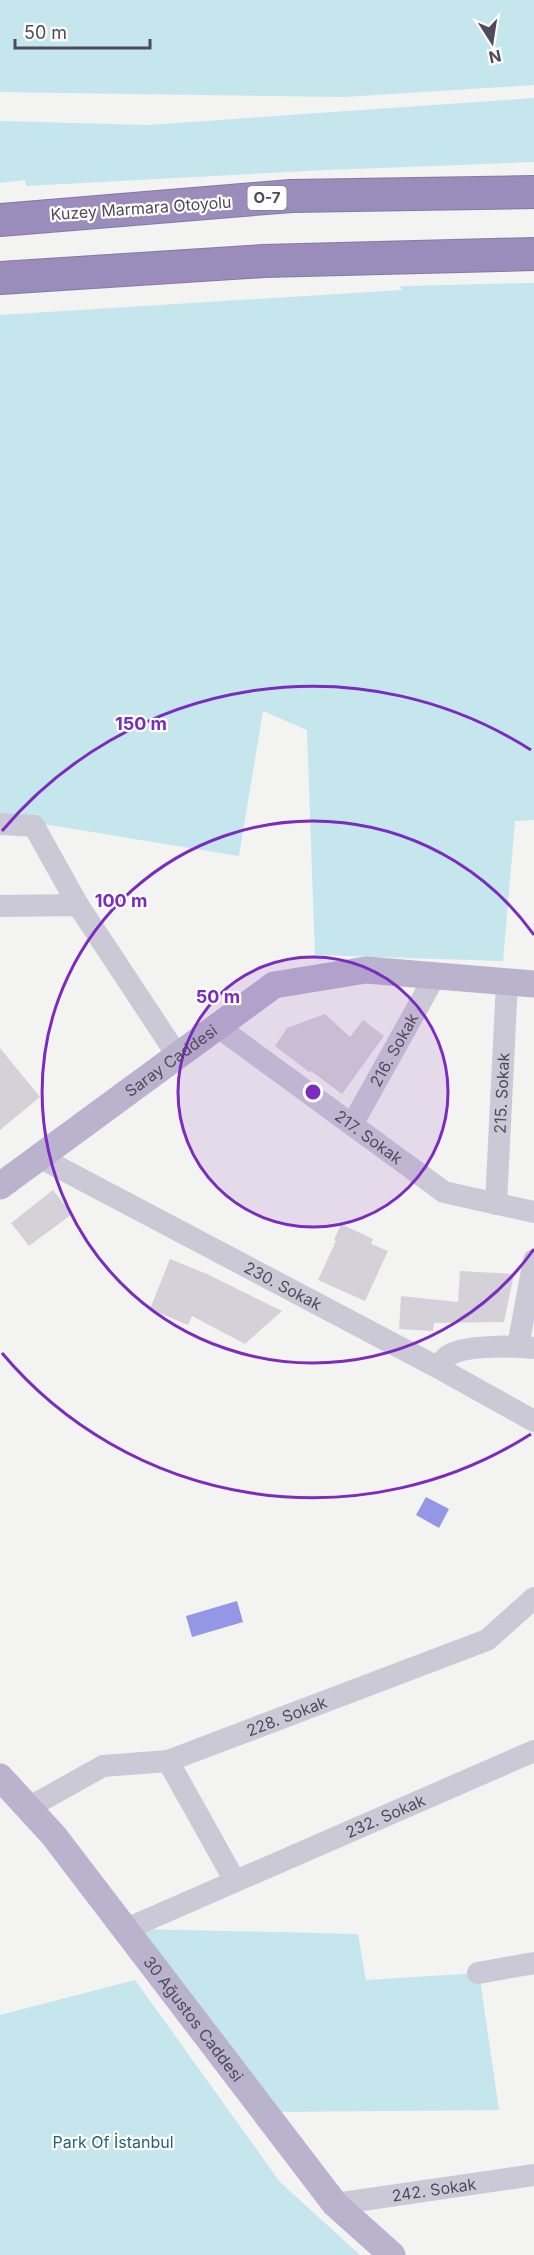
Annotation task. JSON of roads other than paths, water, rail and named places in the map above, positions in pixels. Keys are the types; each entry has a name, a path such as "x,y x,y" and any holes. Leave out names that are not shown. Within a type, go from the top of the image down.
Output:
{"highway":[{"name":"Kuzey Marmara Otoyolu","path":"0,220 291,196 534,192"},
{"path":"0,278 264,261 534,254"}],"main road":[{"name":"Saray Caddesi","path":"3,1177 39,1157 274,985 366,970 534,984"},
{"name":"30 Ağustos Caddesi","path":"0,1777 54,1836 335,2204 392,2255"}],"street":[{"path":"0,824 34,826 78,905 177,1055"},
{"path":"0,906 78,905"},
{"name":"216. Sokak","path":"352,1125 435,976"},
{"name":"215. Sokak","path":"496,1204 507,982"},
{"name":"217. Sokak","path":"217,1026 444,1192 534,1212"},
{"name":"230. Sokak","path":"39,1157 534,1421"},
{"path":"436,1367 444,1358 465,1350 526,1347 534,1260"},
{"name":"228. Sokak","path":"28,1808 103,1766 168,1761 487,1640 534,1598"},
{"name":"232. Sokak","path":"124,1930 534,1751"},
{"path":"168,1761 235,1881"},
{"path":"478,1973 534,1963"},
{"name":"242. Sokak","path":"335,2204 534,2175"}],"water":[{"path":"426,1497 449,1509 439,1528 416,1515"},
{"path":"237,1601 243,1622 192,1637 186,1616"}],"park label":[{"name":"Park Of İstanbul","path":"113,2142"}]}
